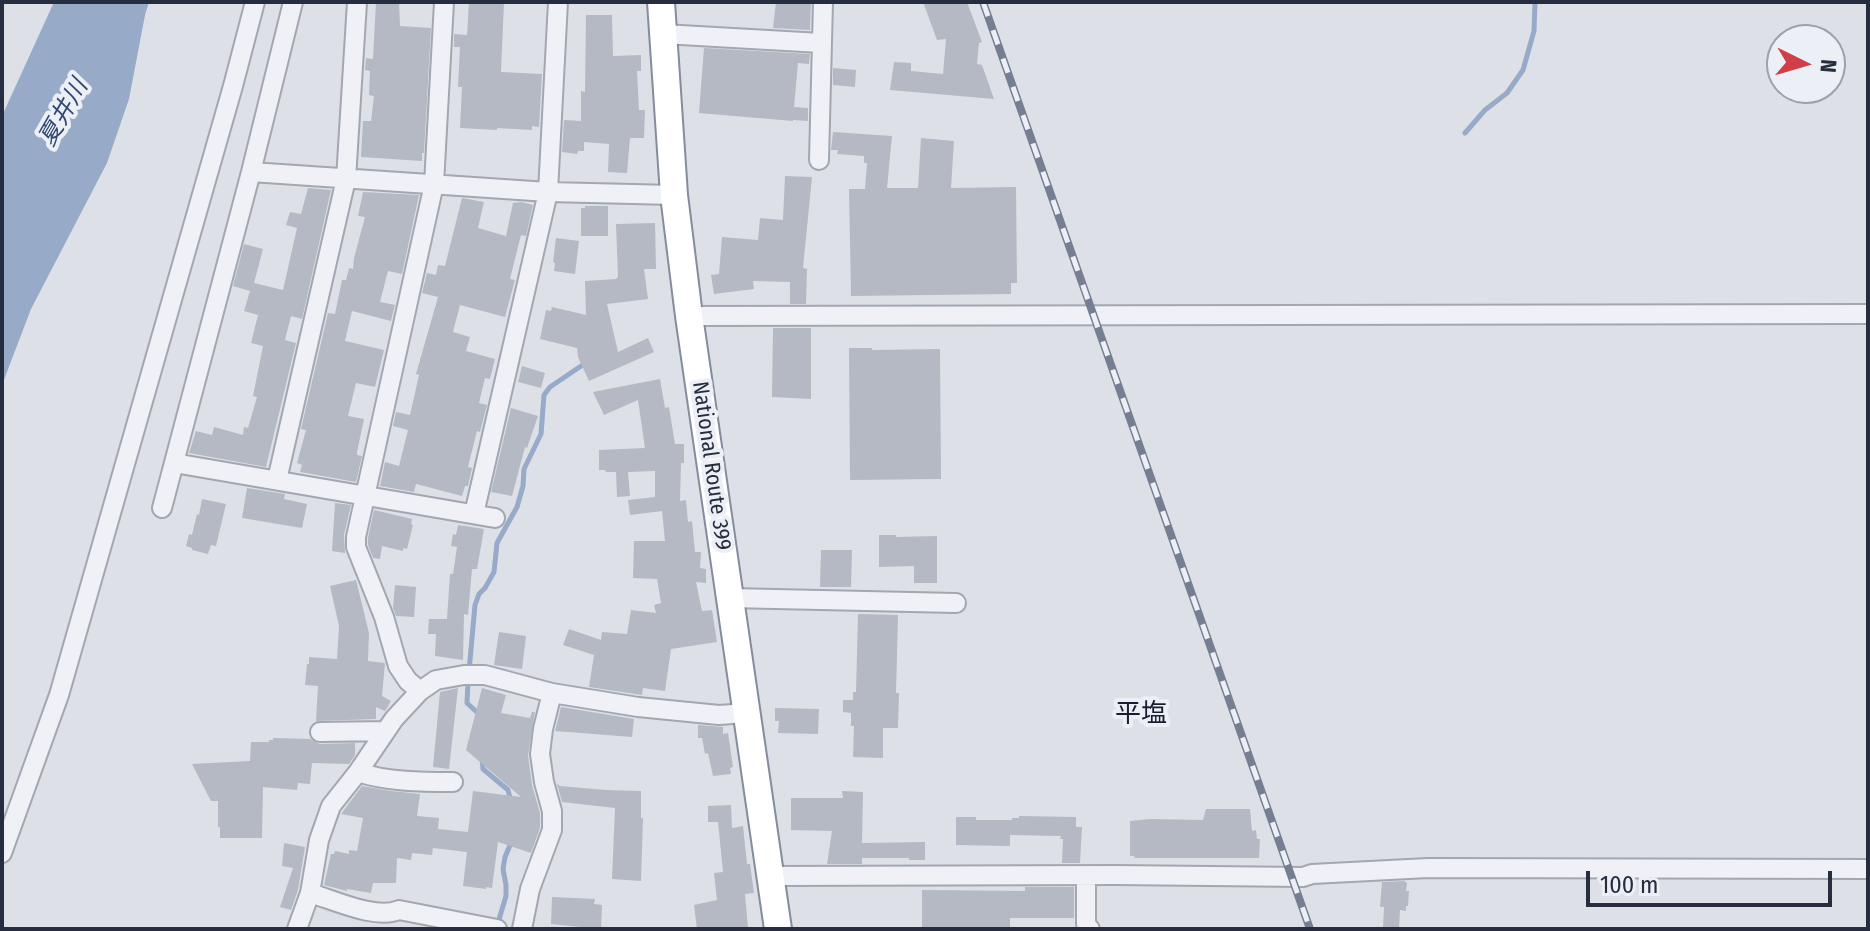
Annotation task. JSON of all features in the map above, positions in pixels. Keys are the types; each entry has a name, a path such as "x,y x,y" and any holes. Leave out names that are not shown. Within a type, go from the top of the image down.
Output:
{"highway":[{"name":"National Route 399","path":"661,2 674,195 689,316 778,929"}],"street":[{"path":"2,853 59,695 255,2"},
{"path":"162,508 293,2"},
{"path":"277,480 346,179 357,2"},
{"path":"420,691 408,681 398,666 384,617 356,547 356,537 434,184 444,2"},
{"path":"474,514 548,192 558,2"},
{"path":"819,160 823,2"},
{"path":"663,34 821,43"},
{"path":"251,172 548,192 674,195"},
{"path":"689,316 1868,314"},
{"path":"174,463 495,518"},
{"path":"730,598 956,603"},
{"path":"297,929 310,893 319,840 331,806 394,719 420,691 436,680 478,675 552,693 652,709 719,715 747,713"},
{"path":"522,929 530,889 552,830 552,811 540,754 552,693"},
{"path":"320,732 385,731"},
{"path":"358,772 428,782 453,782"},
{"path":"771,876 1303,877 1428,868 1868,869"},
{"path":"1086,876 1086,924 1090,929"},
{"path":"310,893 375,921 399,910 497,929"}],"water":[{"name":"夏井川","path":"54,2 149,2 129,99 107,163 31,309 2,385 2,116"}],"building":[{"path":"376,2 399,2 400,26 431,28 422,161 361,157 363,121 371,121 374,96 369,95 370,71 365,70 366,58 373,59"},
{"path":"469,2 504,2 501,72 542,74 539,127 532,126 532,130 460,128 460,47 454,47 454,34 467,35"},
{"path":"776,2 811,2 810,30 773,28"},
{"path":"923,2 967,2 982,42 979,43 977,64 982,65 994,99 890,90 894,62 911,63 911,71 943,74 946,39 937,40"},
{"path":"586,15 612,15 613,56 641,55 641,71 637,71 639,110 645,110 644,138 630,138 627,173 608,172 609,144 584,142 584,151 577,154 562,152 564,120 581,121 581,91 585,92"},
{"path":"704,48 810,54 809,64 798,63 794,107 808,108 808,121 699,113"},
{"path":"833,68 856,70 855,87 833,85"},
{"path":"833,132 892,136 887,188 918,188 921,138 954,141 951,188 1016,187 1017,283 1011,283 1011,294 851,296 849,189 865,189 867,163 864,163 864,156 837,154 838,150 831,150"},
{"path":"785,176 812,177 803,268 807,269 806,304 790,304 790,282 753,281 754,289 714,294 711,275 719,274 722,237 758,240 760,218 783,220"},
{"path":"308,188 331,190 302,319 291,316 285,340 296,343 266,467 189,453 196,431 212,435 214,427 243,435 244,427 248,428 257,397 253,396 263,346 251,343 258,315 244,311 250,291 233,286 244,244 263,249 254,283 283,290 297,228 286,225 290,212 301,214"},
{"path":"363,192 419,195 402,274 388,271 380,302 395,305 391,321 352,311 345,341 384,350 375,387 356,383 348,416 364,419 357,452 362,456 356,482 300,472 302,465 297,463 306,430 301,429 328,313 335,314 342,280 346,280 349,268 353,269 365,217 358,216"},
{"path":"462,198 484,202 478,228 506,236 513,203 533,205 526,236 521,235 510,279 515,280 505,317 460,305 453,332 470,337 466,351 495,359 490,379 485,378 479,403 487,405 468,467 472,468 468,486 465,486 462,496 416,484 414,492 380,486 385,462 399,466 408,430 393,426 396,412 410,415 419,375 416,374 438,297 422,293 427,273 436,275 438,265 445,266"},
{"path":"608,206 608,236 581,236 581,208"},
{"path":"655,223 656,269 644,269 648,299 607,304 618,352 648,338 654,352 589,381 577,348 540,339 546,310 551,311 552,307 586,315 585,281 618,277 616,224"},
{"path":"556,238 579,241 575,274 554,271"},
{"path":"773,328 811,328 811,399 772,397"},
{"path":"849,348 940,349 941,479 850,480"},
{"path":"522,366 545,373 541,388 518,382"},
{"path":"660,379 665,408 669,407 675,444 684,444 680,501 686,500 695,552 701,552 700,568 706,569 706,583 696,582 702,611 712,610 717,642 671,649 665,691 643,688 642,695 589,687 594,655 563,645 569,629 601,640 602,632 627,634 631,610 656,613 654,605 661,603 657,579 633,578 634,541 665,541 662,511 630,515 628,500 655,497 655,471 628,472 630,496 617,497 616,472 599,470 599,450 645,448 638,400 604,415 593,392"},
{"path":"511,408 538,416 525,447 512,496 491,492"},
{"path":"247,488 285,494 284,499 307,504 302,528 242,518"},
{"path":"202,499 226,504 216,546 211,545 208,554 186,546"},
{"path":"335,503 351,505 344,535 345,553 332,551"},
{"path":"374,510 412,519 407,549 403,548 403,551 382,546 380,559 373,558 368,538"},
{"path":"458,525 484,529 477,569 472,569 468,615 464,614 463,660 435,656 436,634 428,634 429,619 447,619 450,574 453,574 457,547 451,546"},
{"path":"879,535 937,536 937,583 914,583 914,566 879,567"},
{"path":"821,550 852,550 851,587 820,587"},
{"path":"356,580 369,633 368,661 385,663 382,696 391,701 385,711 376,707 376,719 316,721 318,686 305,685 307,664 309,657 337,659 339,626 330,586"},
{"path":"395,585 416,587 414,617 396,616 393,608"},
{"path":"858,614 898,615 898,728 883,728 883,758 853,757 854,726 851,726 851,713 843,712 843,700 853,700 853,692 856,692"},
{"path":"499,632 526,636 522,669 494,665"},
{"path":"458,688 449,769 433,767 440,692"},
{"path":"482,688 506,695 501,713 530,718 535,712 528,755 540,813 540,828 531,853 498,842 492,888 486,889 463,886 467,852 433,848 432,855 412,853 411,860 397,858 396,883 373,883 371,893 324,885 331,854 335,851 349,854 349,850 357,851 363,818 341,814 362,786 420,794 417,816 439,818 438,829 468,832 473,791 521,797 466,750"},
{"path":"561,707 634,719 632,737 555,731"},
{"path":"775,708 819,709 818,734 778,733 779,721 775,721"},
{"path":"698,725 723,727 723,734 728,733 733,767 730,768 731,774 713,776 708,753 705,754 702,738 698,738"},
{"path":"273,738 310,739 320,744 355,743 355,755 349,764 312,763 310,784 298,783 297,790 263,787 262,838 220,838 218,801 211,801 192,764 250,761 251,742 269,742"},
{"path":"557,784 641,791 641,881 612,879 615,808 562,802"},
{"path":"842,791 863,792 862,843 925,842 925,860 862,858 862,864 827,864 832,831 791,830 791,798 843,798"},
{"path":"731,805 732,828 743,826 754,893 745,894 748,929 697,929 694,905 717,900 714,873 723,872 718,822 708,822 708,806"},
{"path":"1206,809 1250,809 1252,831 1256,830 1257,839 1260,839 1259,858 1130,856 1130,821 1203,820"},
{"path":"1019,816 1076,817 1076,827 1082,827 1080,863 1062,863 1061,836 1010,835 1010,846 956,845 956,817 1012,820"},
{"path":"284,843 305,847 298,890 291,910 280,907 293,868 282,866"},
{"path":"1382,882 1407,883 1406,891 1409,891 1408,906 1406,911 1400,910 1399,929 1383,928 1384,907 1380,907"},
{"path":"1025,887 1074,887 1074,918 1010,918 1010,929 922,929 922,890 1025,891"},
{"path":"552,897 595,899 594,904 602,905 601,929 551,924"}],"waterway":[{"path":"1465,133 1485,110 1507,93 1523,70 1534,31 1535,2"},
{"path":"469,671 475,605 494,572 497,543 517,507 524,469 541,434 544,395 550,387 587,362"},
{"path":"468,681 467,703 481,716"},
{"path":"482,757 483,769 508,790 511,802"},
{"path":"497,926 506,896 503,869 511,843"}],"railway":[{"path":"983,2 1310,929"}],"district":[{"name":"平塩","path":"1141,715"}]}
